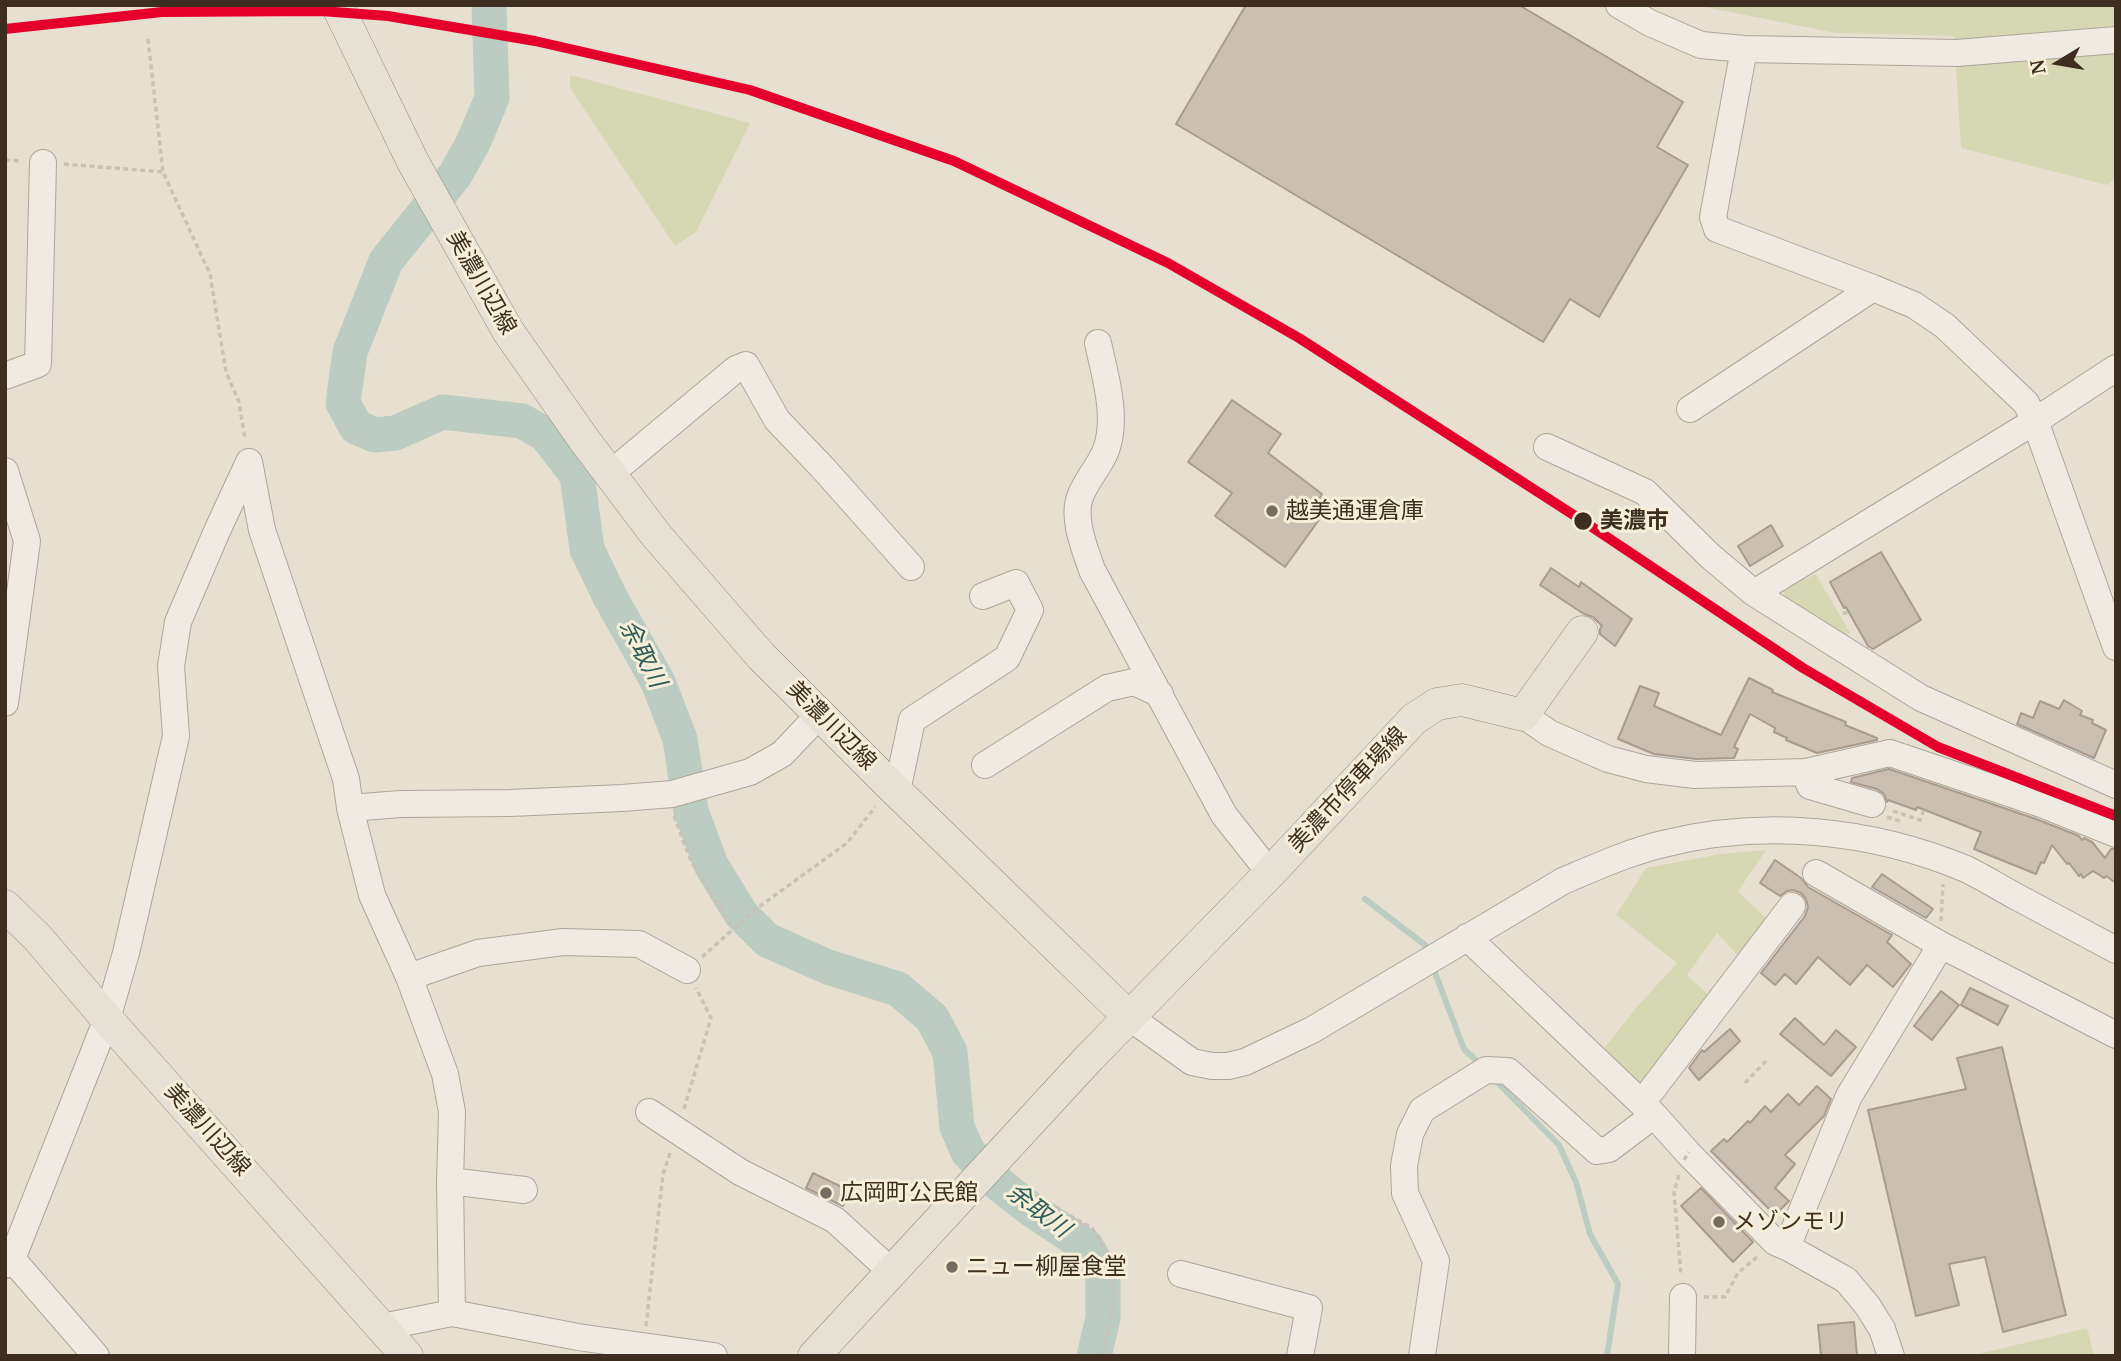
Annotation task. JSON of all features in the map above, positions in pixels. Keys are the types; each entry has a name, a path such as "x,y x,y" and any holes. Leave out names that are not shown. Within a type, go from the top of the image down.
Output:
{"main road":[{"name":"美濃川辺線","path":"337,5 413,162 521,351 656,535 761,656 1129,1017"},
{"path":"1523,715 1581,632"},
{"name":"美濃市停車場線","path":"1129,1017 1270,873 1414,719 1437,704 1462,700 1523,715"},
{"name":"美濃川辺線","path":"5,906 37,937 407,1356"},
{"path":"814,1356 1129,1017"}],"street":[{"path":"1619,5 1650,23 1701,44 1744,49 1957,53 2116,40"},
{"path":"1744,49 1713,217 1717,229 1914,305 1945,326 2026,403 2035,421 2116,647"},
{"path":"5,376 38,364 43,163"},
{"path":"1690,409 1873,288"},
{"path":"1098,343 1107,385 1110,420 1106,449 1079,499 1078,528 1092,570 1224,815 1270,873"},
{"path":"610,474 736,369 746,365 777,420 911,566"},
{"path":"1754,593 2035,421 2116,368"},
{"path":"1547,447 1645,492 1710,556 1754,593 1921,698 2116,785"},
{"path":"249,462 262,530 346,779 350,808 372,895 410,976 450,1099 452,1313"},
{"path":"96,1356 9,1262 107,1019 126,953 176,736 171,666 178,622 249,462"},
{"path":"5,471 27,541 5,703"},
{"path":"894,788 912,720 1007,658 1030,610 1016,583 983,596"},
{"path":"985,765 1107,688 1134,682 1160,694"},
{"path":"350,808 401,804 522,803 672,794 750,772 782,754 820,714"},
{"path":"1523,715 1549,733 1608,760 1646,769 1695,775 1804,772 1890,753 2041,804 2116,834"},
{"path":"1804,772 1810,786 1871,804"},
{"path":"1129,1017 1192,1062 1228,1066 1256,1058 1312,1030 1546,890 1584,872 1634,852 1700,836 1741,831 1840,834 1927,854 1968,870 2116,950"},
{"path":"1816,873 1941,945 2116,1035"},
{"path":"1422,1356 1436,1261 1405,1193 1404,1166 1410,1134 1422,1111 1480,1074 1508,1071 1597,1151 1609,1149 1648,1109 1792,906"},
{"path":"1467,937 1648,1109 1688,1153 1785,1241 1846,1280 1867,1305 1882,1329 1891,1356"},
{"path":"410,976 478,953 564,942 639,944 687,970"},
{"path":"1785,1241 1849,1096 1941,945"},
{"path":"649,1112 740,1172 835,1220 892,1272"},
{"path":"450,1181 524,1190"},
{"path":"1181,1274 1309,1308 1300,1356"},
{"path":"1682,1356 1684,1297"},
{"path":"382,1327 452,1313 577,1346 713,1356"}],"path":[{"path":"148,39 163,172 210,274 226,372 239,402 249,462"},
{"path":"5,160 163,172"},
{"path":"1843,614 1858,606"},
{"path":"1871,804 1920,820 1938,769"},
{"path":"687,970 757,909 847,843 894,788"},
{"path":"672,794 674,817 691,861 734,928"},
{"path":"1941,945 1943,874 1948,863"},
{"path":"1745,1083 1766,1060"},
{"path":"1689,1152 1674,1192 1684,1297 1725,1297 1738,1273 1785,1241"},
{"path":"995,1161 1022,1189 1092,1228 1112,1260 1115,1297 1103,1356"}],"green space":[{"path":"1694,5 2116,5 2116,179 2107,185 1961,148 1954,36 1836,33"},
{"path":"570,75 750,123 696,232 675,246 570,88"},
{"path":"1816,574 1850,633 1840,639 1784,601 1784,589"},
{"path":"1766,850 1738,891 1769,921 1742,960 1717,933 1687,975 1716,1002 1636,1088 1603,1050 1677,963 1616,915 1646,868 1721,854"},
{"path":"2087,1328 2094,1356 1970,1356"}],"building":[{"path":"1246,5 1519,5 1683,102 1657,147 1688,165 1599,317 1570,299 1543,342 1176,124"},
{"path":"1232,400 1281,434 1268,453 1322,494 1319,499 1329,506 1285,567 1215,516 1232,493 1188,462"},
{"path":"1771,525 1783,546 1750,566 1738,546"},
{"path":"1881,552 1921,620 1873,649 1868,646 1830,582"},
{"path":"1551,568 1579,587 1581,582 1632,619 1615,646 1600,634 1602,626 1593,617 1540,585"},
{"path":"1749,678 1773,690 1772,692 1846,722 1845,725 1877,740 1817,753 1786,740 1787,738 1774,732 1775,728 1750,714 1734,747 1738,749 1734,758 1696,759 1654,754 1618,739 1640,686 1659,693 1654,706 1721,735"},
{"path":"2064,700 2082,711 2080,715 2093,720 2092,723 2106,730 2094,758 2017,724 2021,713 2033,718 2040,701 2059,709"},
{"path":"1889,769 2036,819 2079,836 2082,840 2084,838 2092,842 2105,858 2111,849 2116,849 2116,883 2093,871 2083,878 2081,874 2079,876 2052,845 2036,874 1974,849 1981,832 1917,807 1916,810 1888,800 1887,802 1884,794 1877,789 1851,782 1852,778"},
{"path":"1775,860 1801,878 1808,887 1892,935 1887,942 1911,964 1893,987 1867,965 1850,985 1818,957 1796,984 1785,974 1775,985 1761,973 1805,916 1808,907 1801,893 1793,890 1780,896 1760,883"},
{"path":"1882,874 1933,909 1926,918 1872,887"},
{"path":"1970,988 2008,1006 1998,1025 1961,1005"},
{"path":"1941,991 1959,1005 1932,1040 1914,1026"},
{"path":"1795,1018 1824,1045 1836,1030 1856,1047 1831,1076 1780,1034"},
{"path":"1730,1029 1740,1041 1699,1080 1689,1068 1702,1050 1704,1052"},
{"path":"2002,1047 2066,1315 2003,1332 1985,1257 1949,1264 1959,1305 1916,1316 1868,1110 1966,1089 1957,1058"},
{"path":"1817,1086 1831,1099 1824,1116 1785,1155 1795,1164 1775,1188 1789,1201 1775,1215 1711,1151 1724,1139 1727,1142 1748,1121 1750,1123 1765,1106 1771,1112 1788,1094 1799,1105"},
{"name":"広岡町公民館","path":"813,1173 850,1191 843,1206 806,1188"},
{"name":"メゾンモリ","path":"1701,1188 1753,1242 1733,1262 1681,1206"},
{"path":"1854,1322 1857,1356 1821,1356 1818,1325"}],"waterway":[{"name":"余取川","path":"489,5 492,98 473,143 455,175 386,261 350,352 343,403 356,427 375,435 395,433 443,412 522,421 546,435 577,475 587,549 610,597 658,682 680,739 691,811 711,865 741,914 767,940 828,967 898,989 932,1018 950,1052 957,1127 968,1152 1001,1186 1086,1246 1103,1276 1103,1318 1094,1356"},
{"path":"1365,899 1425,945 1428,954"},
{"path":"1432,965 1464,1049 1482,1066"},
{"path":"1494,1079 1559,1145 1576,1182 1590,1234 1618,1284 1607,1356"}],"transit line":[{"path":"5,29 162,12 321,11 388,16 535,41 750,90 954,161 1168,263 1299,338 1583,521 1803,668 1938,747 2116,816"}],"place":[{"name":"越美通運倉庫","path":"1272,511"},
{"name":"美濃市","path":"1583,521"},
{"name":"広岡町公民館","path":"826,1193"},
{"name":"メゾンモリ","path":"1719,1222"},
{"name":"ニュー柳屋食堂","path":"952,1267"}]}
